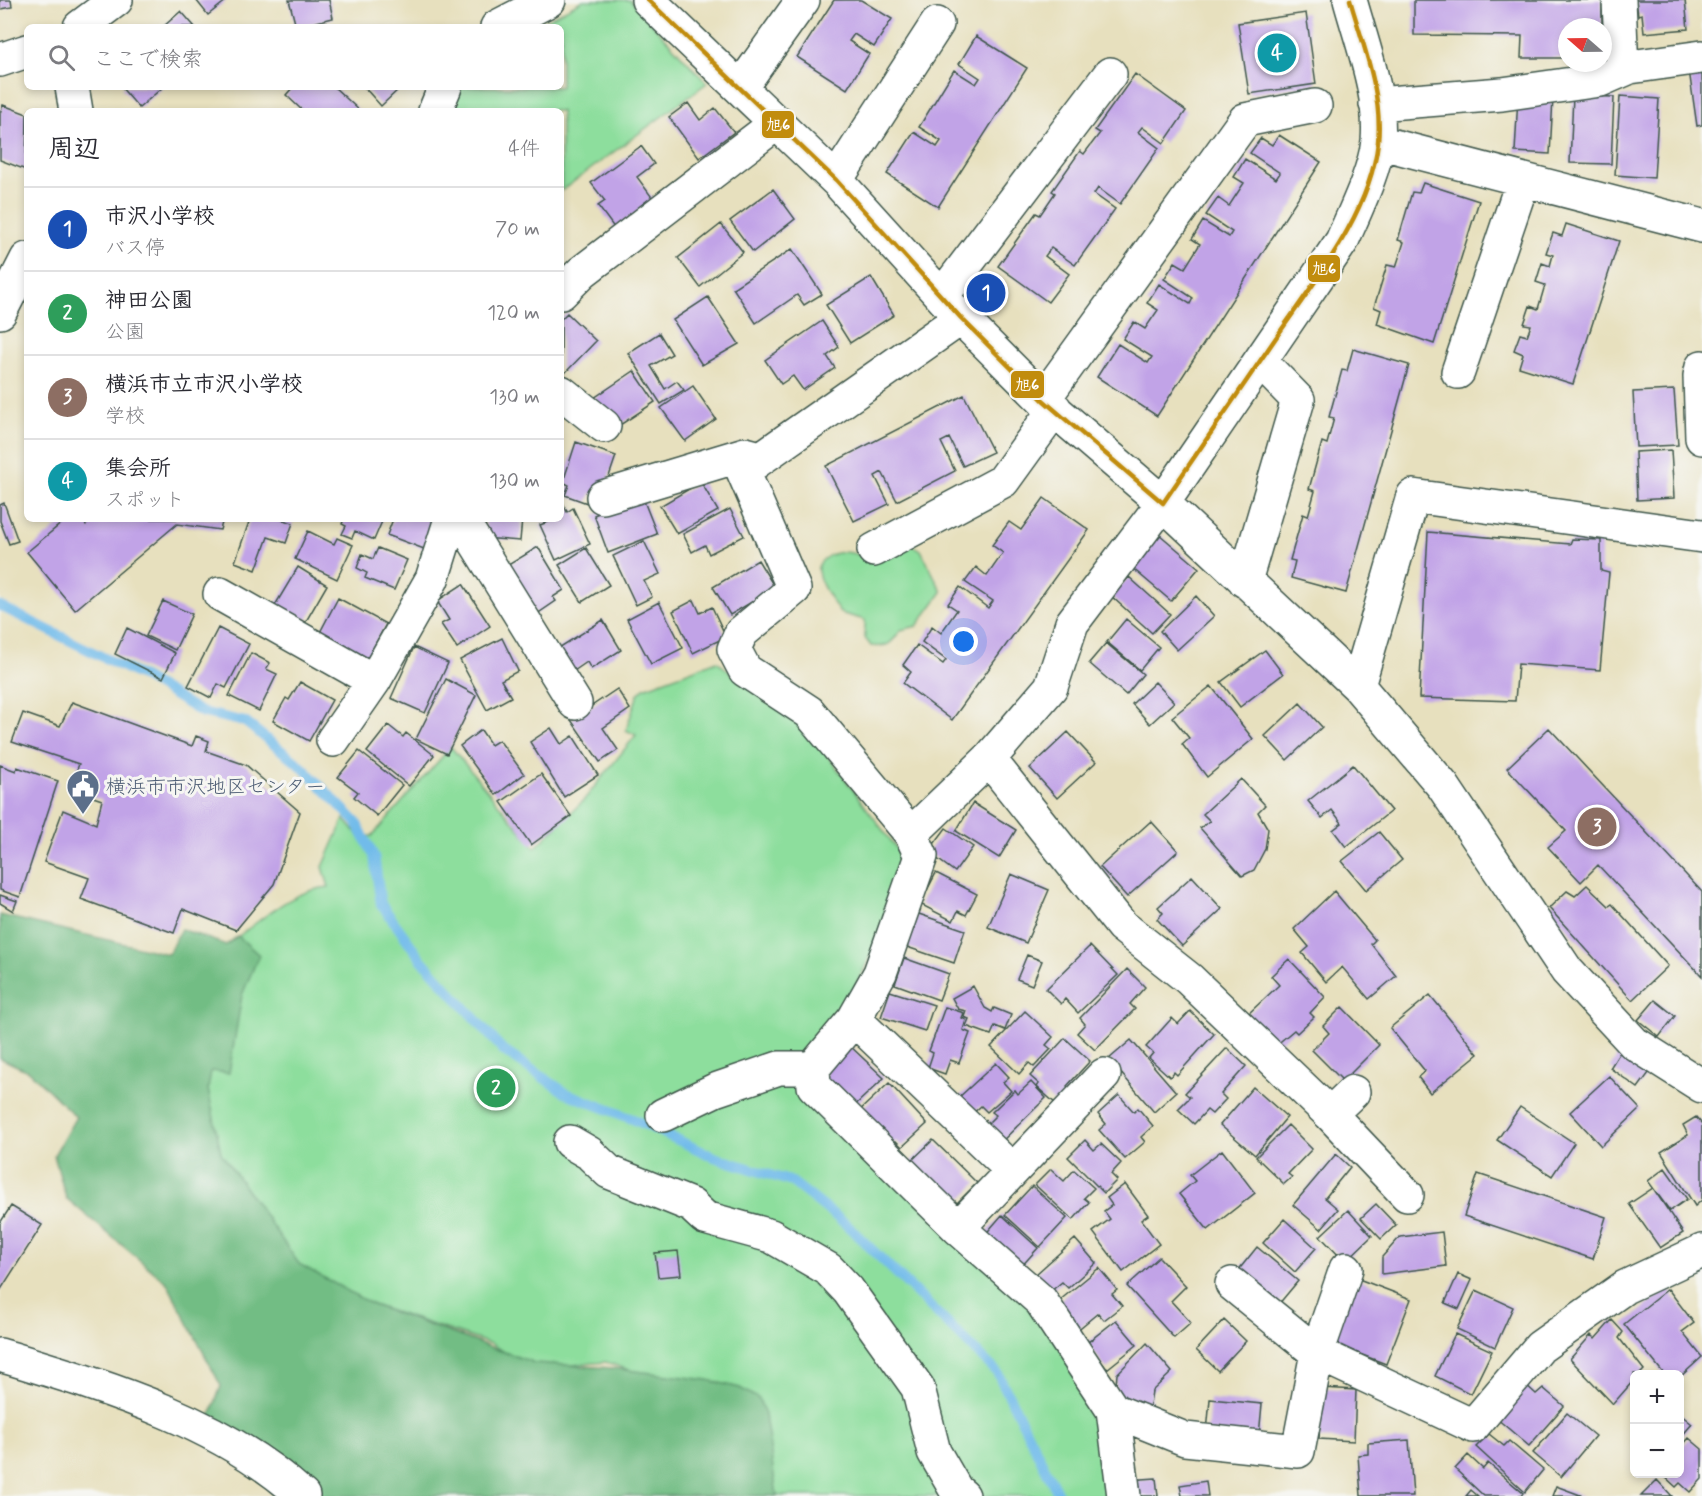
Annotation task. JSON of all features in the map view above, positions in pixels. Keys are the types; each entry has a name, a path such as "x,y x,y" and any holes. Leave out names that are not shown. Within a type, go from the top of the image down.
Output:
{"street":[{"path":"84,24 116,0"},
{"path":"503,24 549,0"},
{"path":"648,0 836,180 952,307 1049,404 1162,503 1358,686 1443,786 1567,971 1634,1043 1702,1086"},
{"path":"741,87 803,0"},
{"path":"911,834 989,759 1051,687 1072,623 1162,503 1342,241 1363,193 1378,142 1376,104 1350,0"},
{"path":"1619,0 1622,70"},
{"path":"836,180 937,24"},
{"path":"0,60 24,52"},
{"path":"1376,104 1502,94 1600,80 1622,70 1702,57"},
{"path":"1110,74 952,307 742,471 794,589 741,633 734,650 745,670 809,712 911,834 921,856 901,907 880,973 854,1018 813,1068 814,1086 958,1228 1041,1301 1113,1410 1124,1496"},
{"path":"72,90 76,108"},
{"path":"436,108 444,90"},
{"path":"874,550 1003,481 1049,404 1245,120 1315,106"},
{"path":"564,290 582,272 778,122"},
{"path":"1378,142 1702,226"},
{"path":"1458,372 1523,180"},
{"path":"0,312 24,264"},
{"path":"1245,580 1298,400 1261,362"},
{"path":"1702,367 1700,376 1702,438"},
{"path":"564,394 604,426"},
{"path":"603,497 745,454 760,458"},
{"path":"1358,686 1413,496 1702,536"},
{"path":"333,740 374,681 432,579 450,522"},
{"path":"463,522 575,703"},
{"path":"220,594 374,681"},
{"path":"989,759 1122,926 1342,1103 1407,1194"},
{"path":"854,1018 1012,1170"},
{"path":"663,1115 715,1090 779,1068 813,1068"},
{"path":"958,1228 1104,1075"},
{"path":"570,1142 590,1153 609,1172 692,1205 705,1218 771,1236 828,1269 848,1290 918,1388 934,1452 956,1490 963,1496"},
{"path":"1232,1284 1317,1353 1473,1426 1540,1347 1625,1287 1702,1251"},
{"path":"1113,1410 1185,1439 1298,1451 1317,1353 1346,1269"},
{"path":"0,1355 105,1387 161,1410 274,1470 303,1496"}],"green space":[{"path":"583,0 630,0 707,83 564,189 564,108 449,108 457,90 564,90 564,24 539,24"},
{"path":"908,544 921,550 942,592 917,626 901,630 886,645 871,646 865,638 865,620 840,613 821,582 818,566 824,559 836,553 857,554 877,560"},
{"path":"717,661 739,680 802,721 908,864 899,897 846,1006 793,1071 1034,1310 1108,1417 1117,1496 773,1496 635,1372 606,1362 538,1368 520,1362 491,1344 373,1305 335,1288 290,1261 210,1162 139,998 215,952 288,901 314,889 329,887 323,867 344,819 359,836 372,836 451,747 535,848 583,801 636,735 626,730 638,694 644,688"},
{"path":"0,915 168,954 181,929 226,945 238,936 259,955 242,995 229,1073 211,1071 208,1089 221,1153 299,1264 373,1305 535,1363 612,1368 708,1380 740,1388 759,1399 765,1415 777,1496 320,1496 280,1460 210,1417 221,1386 167,1283 66,1198 54,1155 76,1117 30,1072 0,1058"}],"building":[{"path":"0,0 11,0 12,7 0,9"},
{"path":"196,0 227,0 208,15"},
{"path":"289,0 329,0 333,18 308,24 295,24"},
{"path":"834,0 861,0 892,19 874,47 854,34 849,41 869,54 847,89 797,57"},
{"path":"1414,0 1602,0 1602,18 1558,18 1558,58 1521,58 1522,36 1414,35"},
{"path":"1636,0 1685,0 1688,29 1644,33 1642,14 1638,15"},
{"path":"181,11 192,24 166,24"},
{"path":"1306,13 1316,84 1249,94 1238,23"},
{"path":"976,36 1027,68 938,207 887,174 914,132 937,147 941,141 919,127 954,70 976,84 980,78 959,64"},
{"path":"1702,68 1702,125 1697,126 1689,70"},
{"path":"1135,74 1186,111 1164,143 1142,127 1138,132 1159,148 1120,204 1098,188 1094,194 1115,209 1075,265 1051,248 1045,256 1069,274 1048,302 998,266 1036,213 1040,215 1055,193 1052,191 1080,151 1084,154 1100,133 1095,130"},
{"path":"124,90 160,90 139,108"},
{"path":"290,90 337,90 357,108 300,108 286,95"},
{"path":"367,90 398,90 381,106"},
{"path":"1518,96 1553,98 1550,154 1515,152"},
{"path":"1573,96 1614,97 1611,164 1570,163"},
{"path":"1620,96 1659,99 1654,178 1615,175"},
{"path":"688,103 700,120 715,108 734,132 699,158 669,117"},
{"path":"3,105 24,113 24,169 0,160 0,113"},
{"path":"1279,135 1321,162 1157,416 1097,377 1118,344 1148,363 1152,357 1123,339 1134,322 1145,329 1158,310 1147,303 1159,284 1190,304 1193,298 1164,279 1175,262 1185,268 1200,244 1192,239 1203,221 1229,237 1232,232 1206,215 1218,198 1229,206 1244,183 1234,177 1245,159 1276,179 1280,173 1250,153 1261,138 1272,145"},
{"path":"641,146 654,164 637,177 654,200 615,229 598,206 605,201 591,183"},
{"path":"1423,183 1479,201 1434,344 1377,324 1381,310 1374,307 1387,265 1396,267 1404,242 1398,240 1412,192 1419,193"},
{"path":"773,189 795,219 753,252 730,221"},
{"path":"721,224 743,252 700,287 678,258"},
{"path":"1566,224 1619,241 1573,384 1519,367 1523,354 1514,350 1520,334 1527,336 1531,325 1524,324 1530,306 1538,309 1545,285 1536,282 1542,263 1550,266 1553,255 1546,253 1553,233 1562,236"},
{"path":"792,249 822,294 804,305 797,295 756,323 733,288"},
{"path":"871,277 894,315 850,343 826,305"},
{"path":"708,297 739,344 702,365 673,320"},
{"path":"567,313 596,341 565,373 564,372 564,316"},
{"path":"822,321 839,347 827,356 835,368 803,390 793,376 781,384 765,360"},
{"path":"659,333 672,354 651,366 665,389 677,381 684,390 661,404 628,353"},
{"path":"1353,349 1409,365 1346,593 1291,578 1295,561 1290,560 1303,514 1308,516 1315,491 1309,489 1322,442 1327,444 1334,418 1329,417 1342,370 1347,371"},
{"path":"634,371 655,402 614,429 594,398"},
{"path":"693,386 716,419 685,441 661,408"},
{"path":"1674,390 1678,445 1636,447 1633,392"},
{"path":"964,395 993,452 963,466 949,438 941,442 955,471 897,501 882,472 875,476 889,504 854,521 826,466"},
{"path":"576,442 616,456 602,497 591,493 587,503 565,495 569,485 564,482"},
{"path":"1671,450 1674,498 1637,500 1635,452"},
{"path":"701,482 718,511 677,534 660,506"},
{"path":"642,496 657,534 608,553 594,515"},
{"path":"1044,498 1089,530 952,720 903,683 911,672 903,665 917,645 943,664 946,660 922,642 932,626 941,633 957,610 948,604 960,587 988,608 993,601 965,582 976,567 987,576 1003,553 992,545 1009,522 1021,530"},
{"path":"4,503 18,541 9,544 0,521 0,505"},
{"path":"564,505 567,512 573,508 590,544 556,560 540,525 548,522 564,522"},
{"path":"730,509 744,536 709,554 705,545 692,552 683,534"},
{"path":"63,522 84,522 86,525 90,522 222,522 220,530 177,524 75,610 27,552"},
{"path":"249,522 293,523 286,543 268,537 256,570 235,562"},
{"path":"343,522 382,522 374,540 355,531 352,538 342,534 346,526 342,524"},
{"path":"392,522 434,522 424,549 387,535"},
{"path":"486,522 522,522 520,541 484,538"},
{"path":"308,531 334,544 337,538 353,545 337,579 295,559"},
{"path":"1428,532 1570,544 1572,539 1601,540 1601,571 1609,573 1600,670 1518,664 1515,701 1419,698"},
{"path":"1159,534 1199,568 1171,601 1131,567"},
{"path":"644,541 660,574 644,581 652,597 636,605 613,556"},
{"path":"538,547 564,590 553,597 556,601 537,614 500,570"},
{"path":"378,548 407,560 394,590 365,578 367,573 357,568 362,554 373,559"},
{"path":"586,548 609,585 582,602 559,565"},
{"path":"758,560 775,588 730,615 713,587"},
{"path":"298,567 327,585 301,630 271,612"},
{"path":"1129,577 1170,614 1152,633 1111,596"},
{"path":"463,584 490,626 457,648 441,624 449,620 437,601"},
{"path":"1196,596 1214,616 1177,650 1160,631"},
{"path":"338,598 386,624 363,666 316,640"},
{"path":"694,600 700,613 712,607 726,637 693,653 673,611"},
{"path":"163,601 192,614 175,650 146,636"},
{"path":"659,602 683,648 651,664 627,619"},
{"path":"1126,619 1159,647 1140,670 1107,642"},
{"path":"603,620 621,650 591,669 587,662 571,673 557,649"},
{"path":"127,628 175,653 163,678 115,654"},
{"path":"218,628 249,644 226,688 218,684 211,698 188,686"},
{"path":"502,638 518,671 501,680 511,697 487,710 460,660"},
{"path":"1106,643 1143,674 1126,695 1089,663"},
{"path":"414,647 448,663 425,713 391,698"},
{"path":"1265,650 1283,674 1240,707 1221,682"},
{"path":"251,653 270,663 266,669 277,674 259,711 229,696"},
{"path":"446,679 476,695 447,754 416,739"},
{"path":"300,682 332,700 309,741 273,721 286,698 289,700"},
{"path":"1155,682 1174,702 1150,724 1132,704"},
{"path":"1211,686 1253,739 1207,777 1182,744 1189,738 1172,717"},
{"path":"617,689 630,709 603,728 618,750 600,762 571,720"},
{"path":"72,702 192,746 196,736 209,741 206,751 246,765 300,812 274,884 236,930 183,909 174,933 81,899 89,878 44,862 63,810 96,824 102,800 70,789 79,764 12,742 23,713 60,726"},
{"path":"1300,703 1322,727 1287,760 1265,736"},
{"path":"388,725 403,737 406,733 434,755 409,786 367,752"},
{"path":"551,728 561,744 573,736 598,775 564,797 530,742"},
{"path":"1549,728 1702,892 1702,976 1598,865 1581,882 1548,847 1566,831 1507,768"},
{"path":"481,730 491,745 499,740 524,774 496,795 460,746"},
{"path":"1068,732 1096,762 1057,798 1030,768"},
{"path":"359,751 402,785 377,816 354,797 358,792 338,777"},
{"path":"0,765 16,771 17,767 58,781 20,897 0,890"},
{"path":"1353,765 1391,811 1346,847 1333,830 1342,823 1332,810 1322,818 1308,801"},
{"path":"541,774 571,816 531,845 501,802"},
{"path":"1241,779 1265,805 1258,812 1268,829 1265,849 1254,870 1242,876 1200,828 1210,821 1203,814"},
{"path":"973,803 1016,830 999,858 956,831"},
{"path":"1151,821 1178,851 1127,897 1100,867"},
{"path":"946,828 973,847 955,872 928,852"},
{"path":"1379,832 1402,860 1366,890 1342,861"},
{"path":"936,873 977,894 966,915 958,911 953,921 920,904"},
{"path":"1011,874 1049,890 1026,943 988,927"},
{"path":"1192,876 1222,909 1182,946 1157,919 1163,913 1158,907"},
{"path":"1587,885 1609,906 1612,904 1668,966 1632,1000 1549,908 1567,891 1575,896"},
{"path":"1334,891 1375,940 1371,944 1396,976 1369,999 1342,967 1326,982 1302,953 1309,947 1294,929"},
{"path":"0,895 17,901 13,911 0,903"},
{"path":"916,913 965,930 954,963 904,946"},
{"path":"1090,946 1118,975 1078,1013 1065,999 1061,1004 1046,989"},
{"path":"1027,955 1042,961 1032,985 1017,979"},
{"path":"904,958 949,974 939,1000 895,984"},
{"path":"1289,959 1325,997 1310,1013 1314,1017 1297,1033 1294,1030 1275,1046 1247,1015 1279,985 1271,976"},
{"path":"1127,969 1145,987 1130,1004 1135,1009 1095,1050 1077,1033 1085,1024 1080,1018"},
{"path":"973,986 985,1008 992,1012 994,1008 1011,1015 1005,1030 995,1026 991,1035 966,1026 969,1019 964,1017 966,1011 958,1009 952,998"},
{"path":"890,991 934,1005 925,1031 881,1017"},
{"path":"1430,995 1478,1054 1430,1093 1418,1077 1425,1071 1390,1028"},
{"path":"1655,1000 1675,1016 1659,1037 1638,1020"},
{"path":"945,1007 964,1013 962,1018 966,1020 963,1030 970,1033 959,1063 950,1060 945,1074 928,1068 933,1053 929,1051"},
{"path":"1342,1007 1379,1045 1343,1081 1312,1050 1329,1033 1323,1026"},
{"path":"1025,1011 1053,1037 1046,1045 1051,1049 1034,1067 1029,1063 1019,1074 991,1047"},
{"path":"1190,1011 1214,1034 1177,1075 1174,1072 1170,1077 1149,1058 1153,1053 1146,1047 1172,1018 1178,1024"},
{"path":"1065,1038 1090,1061 1067,1086 1070,1089 1056,1104 1037,1087 1039,1084 1030,1076"},
{"path":"1131,1040 1176,1092 1154,1112 1109,1059"},
{"path":"848,1044 884,1078 850,1110 825,1082 826,1067"},
{"path":"1227,1048 1246,1066 1221,1094 1226,1099 1212,1114 1207,1110 1194,1124 1178,1109 1190,1097 1185,1093"},
{"path":"1620,1052 1649,1073 1638,1088 1610,1068"},
{"path":"996,1063 1009,1077 1003,1082 1011,1091 987,1112 981,1106 970,1116 956,1100"},
{"path":"1609,1076 1640,1109 1601,1146 1570,1112"},
{"path":"1031,1082 1046,1098 993,1150 977,1134 996,1115 992,1112 1015,1090 1018,1094"},
{"path":"889,1083 927,1124 902,1147 896,1141 888,1147 857,1113"},
{"path":"1253,1087 1287,1117 1255,1155 1220,1125"},
{"path":"1119,1095 1134,1112 1138,1108 1153,1126 1141,1137 1145,1142 1125,1159 1099,1130 1106,1124 1098,1114"},
{"path":"1520,1107 1574,1143 1552,1176 1497,1140"},
{"path":"1696,1117 1702,1124 1702,1200 1695,1206 1661,1152 1688,1135 1683,1125"},
{"path":"1288,1125 1312,1149 1288,1174 1292,1177 1284,1184 1256,1157"},
{"path":"933,1140 977,1183 952,1208 908,1164"},
{"path":"1085,1140 1094,1150 1101,1144 1121,1163 1111,1174 1117,1180 1104,1193 1068,1157"},
{"path":"1222,1150 1255,1193 1208,1230 1179,1194 1195,1181 1190,1175"},
{"path":"1336,1154 1350,1167 1325,1198 1338,1209 1321,1229 1293,1205"},
{"path":"1665,1168 1687,1199 1670,1211 1648,1181"},
{"path":"1051,1169 1064,1181 1074,1170 1094,1188 1084,1198 1089,1202 1073,1220 1035,1185"},
{"path":"1478,1174 1606,1217 1593,1259 1464,1216"},
{"path":"1125,1184 1148,1215 1141,1220 1159,1244 1123,1272 1093,1232 1110,1219 1104,1211 1112,1205 1107,1198"},
{"path":"1032,1186 1067,1218 1040,1247 1005,1215"},
{"path":"1653,1188 1683,1233 1660,1248 1629,1204"},
{"path":"1376,1204 1396,1225 1381,1239 1361,1218"},
{"path":"11,1206 42,1225 0,1291 0,1223"},
{"path":"1348,1210 1372,1236 1345,1262 1320,1236"},
{"path":"1002,1215 1038,1248 1019,1269 983,1237"},
{"path":"1284,1219 1316,1248 1295,1272 1263,1243"},
{"path":"1442,1232 1446,1266 1382,1274 1382,1257 1400,1237"},
{"path":"1075,1239 1096,1263 1068,1288 1062,1282 1051,1291 1036,1274"},
{"path":"1257,1247 1298,1281 1278,1305 1237,1272"},
{"path":"678,1251 681,1275 658,1277 655,1253"},
{"path":"1159,1257 1186,1286 1171,1301 1191,1323 1174,1338 1127,1286"},
{"path":"1099,1268 1117,1290 1112,1294 1122,1306 1104,1320 1098,1313 1075,1332 1054,1305"},
{"path":"1458,1274 1472,1280 1459,1309 1445,1303"},
{"path":"1356,1278 1411,1299 1386,1364 1331,1343"},
{"path":"1668,1289 1694,1323 1682,1332 1702,1357 1684,1373 1684,1370 1661,1370 1624,1324"},
{"path":"1476,1290 1513,1307 1495,1347 1457,1329"},
{"path":"1116,1320 1137,1345 1107,1369 1087,1343"},
{"path":"1224,1320 1246,1341 1218,1371 1196,1350"},
{"path":"1612,1320 1623,1332 1619,1338 1644,1370 1630,1370 1630,1385 1613,1404 1570,1359 1591,1335 1595,1339"},
{"path":"1455,1334 1492,1351 1471,1394 1435,1376"},
{"path":"1147,1343 1172,1372 1152,1391 1149,1412 1114,1407 1117,1374"},
{"path":"1524,1383 1536,1394 1543,1388 1564,1406 1529,1446 1496,1418"},
{"path":"1322,1388 1356,1390 1354,1441 1319,1439"},
{"path":"1210,1399 1262,1404 1259,1436 1207,1432"},
{"path":"1567,1413 1595,1436 1561,1477 1533,1453"},
{"path":"1684,1417 1692,1424 1684,1433"},
{"path":"1489,1434 1504,1446 1509,1441 1543,1470 1525,1492 1476,1447"},
{"path":"1689,1438 1702,1449 1702,1479 1690,1492 1680,1483 1676,1487 1666,1478 1684,1478 1684,1444"},
{"path":"1409,1440 1413,1496 1361,1496 1358,1455 1368,1454 1368,1443"},
{"path":"1468,1455 1483,1469 1488,1463 1523,1493 1521,1496 1484,1496 1455,1469"},
{"path":"1156,1478 1158,1496 1129,1496 1128,1480"},
{"path":"1657,1480 1672,1496 1641,1496"},
{"path":"1206,1481 1208,1496 1182,1496 1180,1485"},
{"path":"1556,1486 1583,1496 1552,1496"},
{"path":"1471,1490 1478,1496 1466,1496"}],"waterway":[{"path":"0,606 145,678 201,712 245,722 300,765 356,822 374,856 381,904 421,959 504,1051 566,1093 635,1120 714,1157 792,1182 847,1225 997,1372 1059,1496"}],"transit line":[{"name":"旭6","path":"648,0 836,180 961,318 1043,400 1163,503"},
{"name":"旭6","path":"1163,503 1322,272 1352,222 1364,196 1373,169 1378,142 1378,106 1371,70 1350,0"}],"place":[{"name":"集会所","path":"1277,53"},
{"name":"市沢小学校","path":"986,293"},
{"name":"横浜市市沢地区センター","path":"83,815"},
{"name":"横浜市立市沢小学校","path":"1597,827"},
{"name":"神田公園","path":"496,1088"}]}
